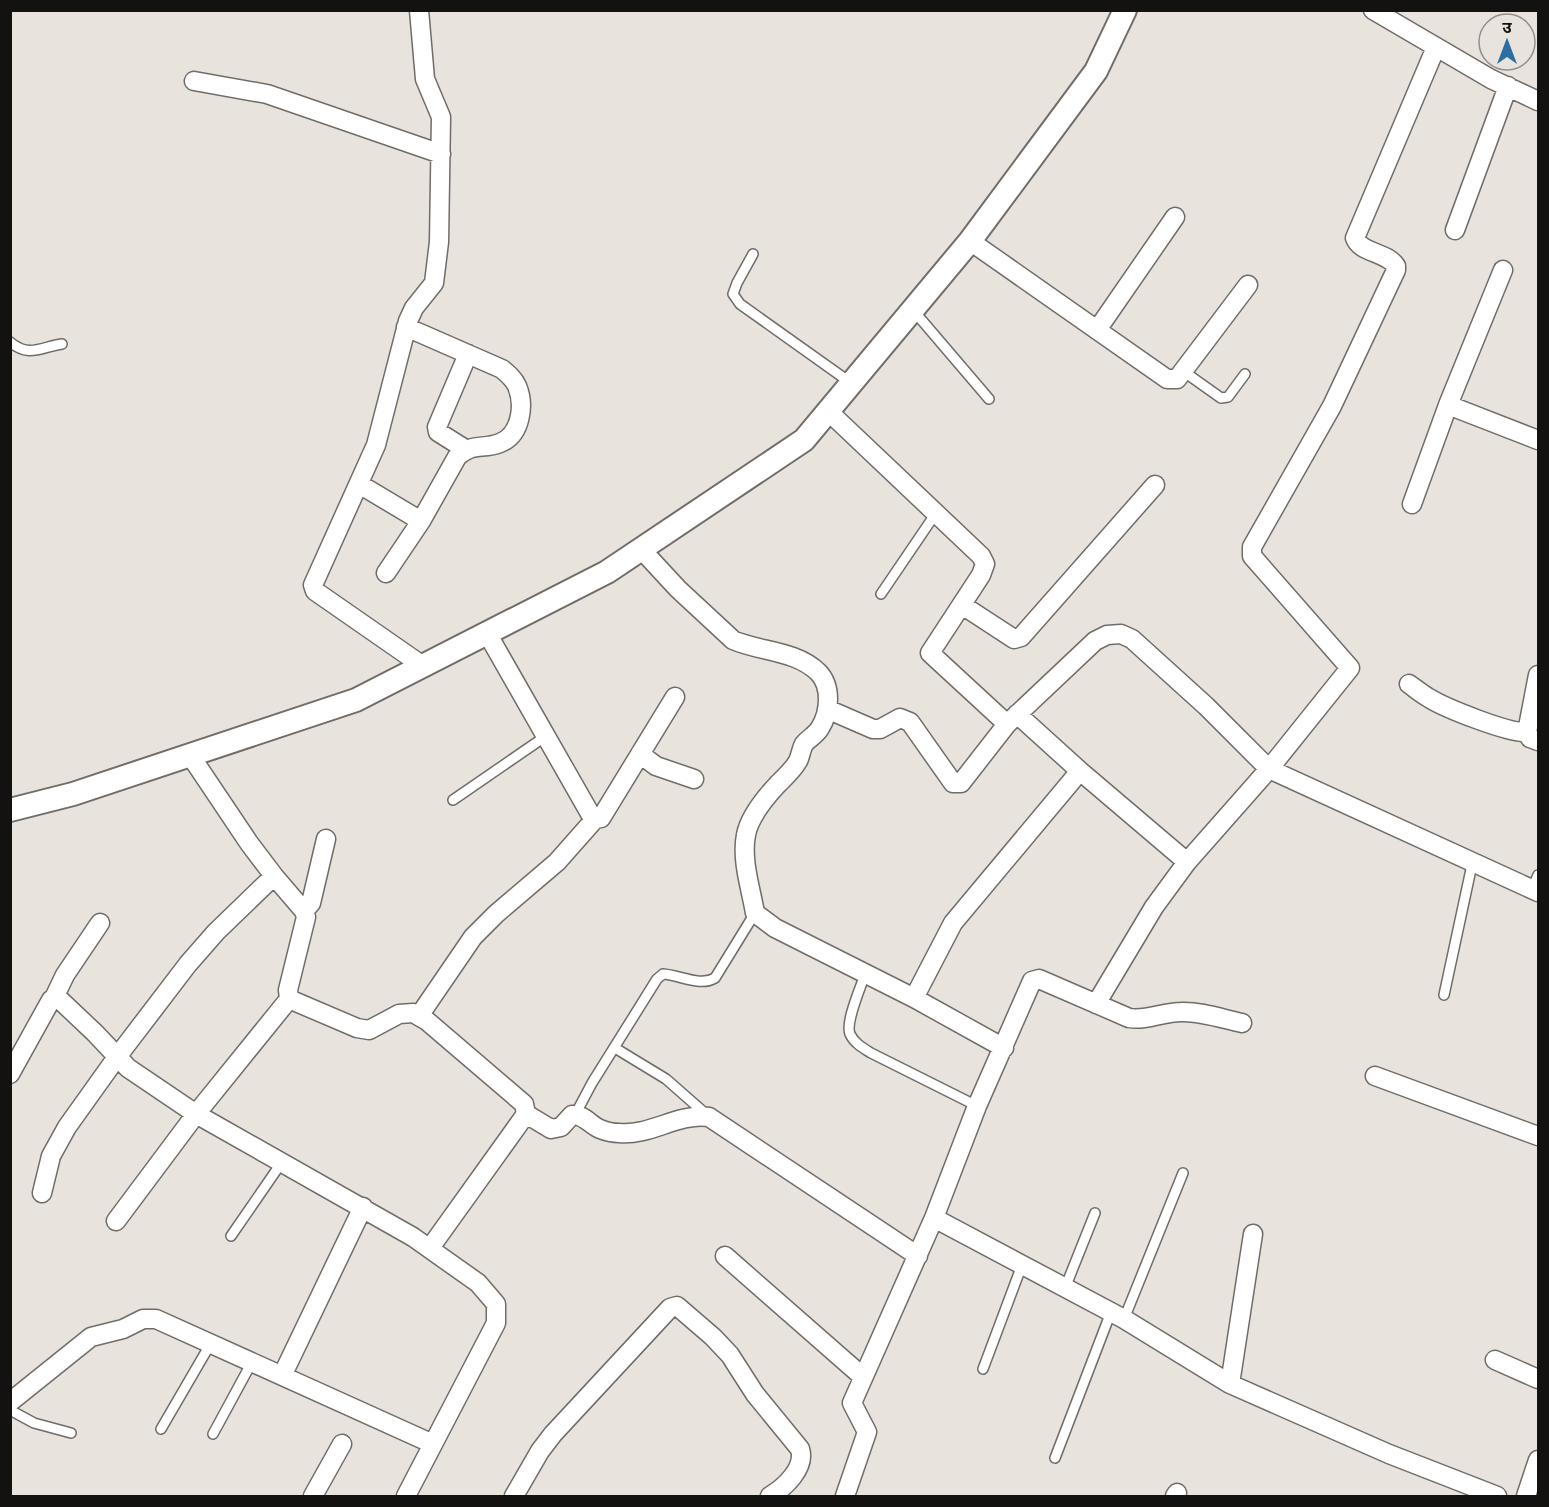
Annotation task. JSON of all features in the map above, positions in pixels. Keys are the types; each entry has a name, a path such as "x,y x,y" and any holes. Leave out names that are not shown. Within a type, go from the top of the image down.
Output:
{"street":[{"path":"418,10 425,79 441,117 439,242 436,273 434,283 414,308 406,327 376,445 314,581 314,589 423,666"},
{"path":"10,810 73,794 356,700 608,572 804,440 970,241 1095,71 1125,10"},
{"path":"1373,10 1436,47 1539,101"},
{"path":"1096,1004 1154,907 1188,862 1269,769 1350,668 1252,556 1252,547 1332,406 1395,270 1396,266 1391,260 1358,244 1354,238 1436,47"},
{"path":"194,81 267,94 441,154"},
{"path":"1455,230 1508,86"},
{"path":"1097,330 1175,217"},
{"path":"970,241 1167,379 1177,379 1248,285"},
{"path":"1412,504 1448,405 1503,270"},
{"path":"386,573 421,521 457,457 473,446 500,444 509,438 519,422 521,411 521,399 517,386 502,369 406,327"},
{"path":"465,450 438,432 437,427 468,354"},
{"path":"1448,405 1539,441"},
{"path":"828,411 981,556 985,564 981,575 930,652 1080,771 1188,862"},
{"path":"359,484 421,521"},
{"path":"962,604 1014,639 1021,637 1155,485"},
{"path":"641,549 678,589 733,640 742,644 773,649 805,663 818,672 825,681 828,693 827,709 821,727 803,746 799,760 774,789 751,822 746,836 746,858 755,913 775,928 914,998 1004,1048"},
{"path":"487,633 595,819"},
{"path":"827,709 873,729 880,729 900,718 910,722 953,783 961,783 1012,719 1095,641 1107,635 1121,634 1132,639 1206,706 1269,769 1473,860 1536,885"},
{"path":"1409,684 1449,708 1515,732 1533,736 1539,675"},
{"path":"419,1017 473,937 496,914 557,862 595,819 601,818 675,697"},
{"path":"640,754 656,766 694,779"},
{"path":"116,1221 196,1114 289,999 288,990 306,917 304,911 274,876 227,811 190,755"},
{"path":"914,998 953,923 1080,771"},
{"path":"304,911 311,903 326,838"},
{"path":"42,1193 51,1156 67,1127 117,1057 202,948 274,876"},
{"path":"10,1074 65,975 100,923"},
{"path":"845,1497 867,1432 852,1403 918,1256 977,1106 1034,979 1040,979 1136,1019 1167,1013 1188,1012 1242,1023"},
{"path":"54,998 59,999 95,1033 128,1068 196,1114 363,1207 430,1248 478,1283 496,1304 496,1323 406,1497"},
{"path":"289,999 357,1028 369,1030 399,1014 413,1013 521,1100 526,1114 430,1248"},
{"path":"1375,1076 1539,1136"},
{"path":"526,1114 551,1129 561,1127 575,1114 601,1130 618,1133 637,1133 688,1116 709,1117 918,1256"},
{"path":"282,1376 363,1207"},
{"path":"934,1218 1118,1316 1230,1384 1389,1454 1497,1497"},
{"path":"1230,1384 1253,1234"},
{"path":"725,1256 863,1377"},
{"path":"514,1497 540,1451 553,1434 670,1308 677,1306 730,1355 755,1394 800,1449 802,1456 795,1472 788,1483 770,1497"},
{"path":"10,1402 91,1337 123,1329 143,1319 156,1318 433,1444"},
{"path":"1495,1360 1539,1379"},
{"path":"313,1497 342,1444"},
{"path":"1526,1497 1539,1460"}],"lane":[{"path":"753,254 733,294 740,304 851,383"},
{"path":"912,310 989,399"},
{"path":"10,342 24,351 35,351 62,344"},
{"path":"1183,370 1221,398 1228,397 1245,374"},
{"path":"881,594 936,513"},
{"path":"453,800 546,736"},
{"path":"1444,995 1473,860"},
{"path":"575,1114 657,979 663,974 708,982 715,978 755,913"},
{"path":"865,974 850,1021 849,1032 856,1043 871,1053 977,1106"},
{"path":"615,1048 666,1079 709,1117"},
{"path":"231,1236 282,1162"},
{"path":"1055,1458 1183,1173"},
{"path":"1065,1288 1095,1213"},
{"path":"983,1369 1022,1265"},
{"path":"161,1429 211,1343"},
{"path":"213,1434 252,1362"},
{"path":"10,1410 34,1422 71,1433"}]}
